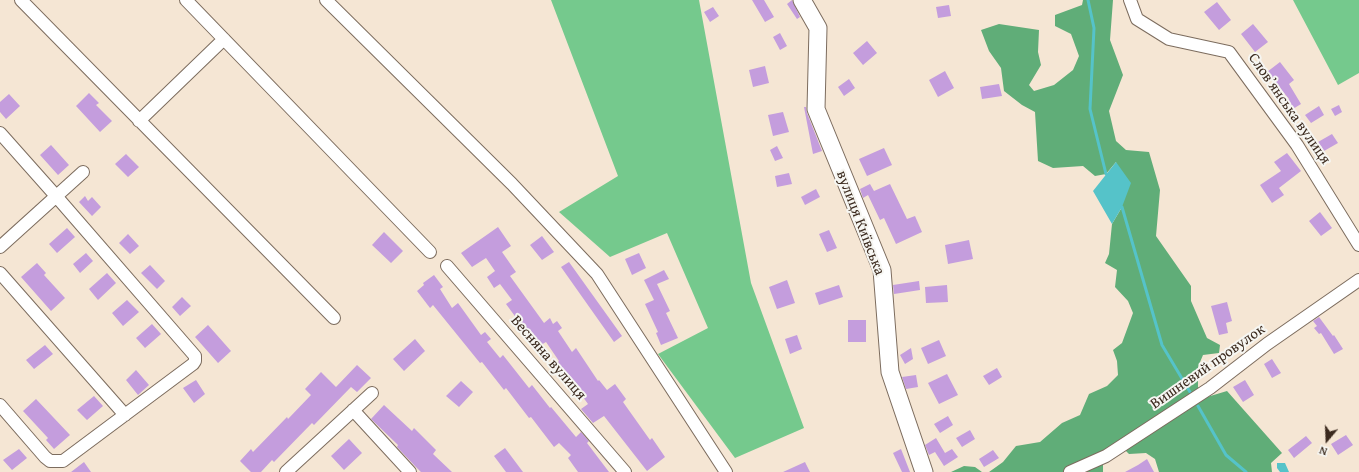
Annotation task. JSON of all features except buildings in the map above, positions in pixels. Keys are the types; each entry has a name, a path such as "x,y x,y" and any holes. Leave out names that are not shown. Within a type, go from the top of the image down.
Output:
{"street":[{"path":"21,0 138,121 334,318"},
{"path":"186,0 430,252"},
{"path":"326,0 512,184 597,274 726,472"},
{"name":"вулиця Київська","path":"802,0 818,28 816,109 882,270 890,372 924,472"},
{"name":"Словʼянська вулиця","path":"1130,0 1137,18 1169,39 1229,52 1297,145 1359,245"},
{"path":"138,121 224,39"},
{"path":"0,133 195,356 193,364 63,461 50,461 45,457 0,405"},
{"path":"0,247 83,172"},
{"name":"Весняна вулиця","path":"447,266 625,472"},
{"path":"0,274 125,415"},
{"name":"Вишневий провулок","path":"1070,472 1106,456 1210,388 1267,344 1359,280"},
{"path":"286,472 372,393"},
{"path":"353,410 410,472"}],"green space":[{"path":"551,0 699,0 751,283 804,428 735,458 658,354 708,328 667,233 610,257 559,212 618,176"},
{"path":"1083,0 1113,0 1110,40 1123,75 1109,111 1116,141 1126,150 1149,152 1160,190 1156,236 1191,286 1191,301 1207,338 1220,345 1219,353 1203,355 1198,367 1198,387 1207,397 1227,391 1282,453 1271,463 1272,472 1159,472 1155,459 1146,453 1129,454 1124,449 1103,453 1103,472 989,472 1003,462 1016,446 1040,442 1062,423 1080,415 1089,394 1107,386 1118,375 1117,361 1113,350 1122,343 1133,313 1128,301 1115,287 1117,270 1105,263 1109,254 1112,224 1122,207 1116,162 1106,174 1095,176 1083,166 1053,168 1038,161 1035,112 1022,105 1004,91 1001,68 989,51 981,30 999,24 1039,30 1038,52 1041,65 1029,85 1034,91 1054,85 1073,70 1079,56 1071,34 1055,26 1055,15 1082,5"},
{"path":"1293,0 1359,0 1359,73 1338,85"},
{"path":"964,466 975,467 982,472 951,472"}],"water":[{"path":"1116,162 1131,183 1122,207 1112,224 1093,191"},
{"path":"1277,463 1285,463 1289,472 1280,472 1277,468"}],"waterway":[{"path":"1088,0 1094,28 1090,109 1106,174"},
{"path":"1122,207 1162,345 1190,392"},
{"path":"1198,406 1226,455 1246,472"}]}
